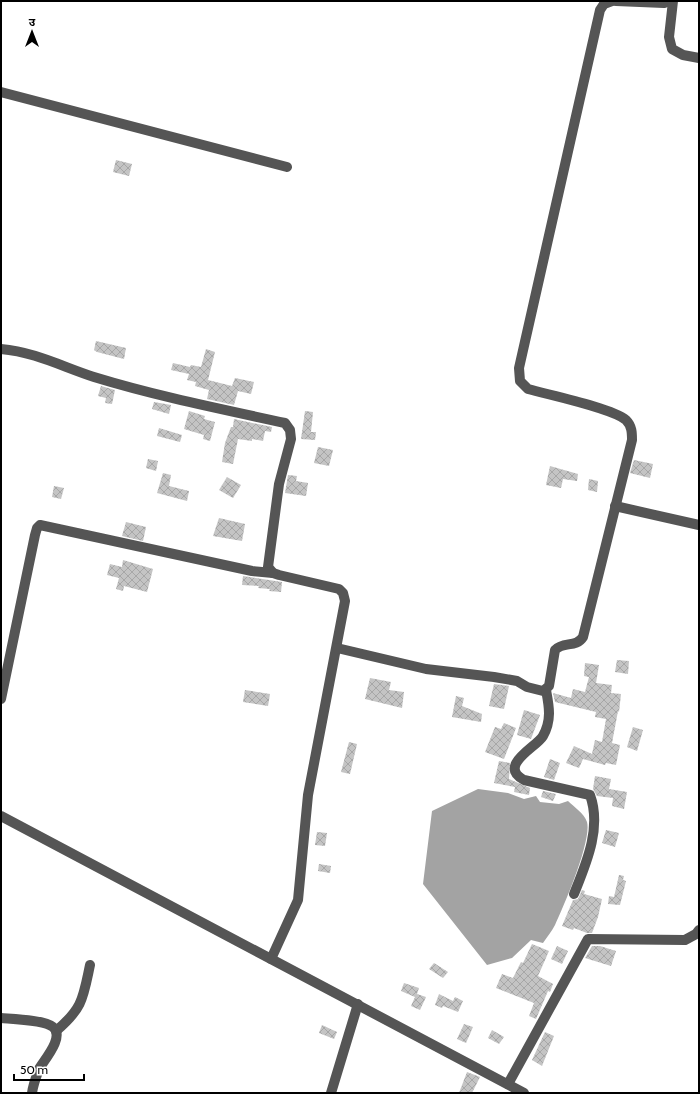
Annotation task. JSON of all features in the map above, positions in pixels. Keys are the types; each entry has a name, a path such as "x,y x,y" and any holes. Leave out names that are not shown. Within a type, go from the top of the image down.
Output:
{"street":[{"path":"574,894 591,845 594,810 590,795 524,780 519,777 516,772 516,766 521,755 543,736 549,718 550,708 546,690 549,686 555,650 561,646 577,643 583,637 632,440 632,431 630,425 620,416 528,389 520,382 518,376 520,359 600,10 604,4 612,1"},
{"path":"616,1 664,3 669,1"},
{"path":"673,1 669,37 672,49 683,55 699,58"},
{"path":"1,92 287,167"},
{"path":"1,349 31,354 95,377 181,400 284,423 290,430 291,438 281,471 268,556 268,568 272,573"},
{"path":"615,506 699,525"},
{"path":"1,699 35,535 37,528 40,525 272,573 342,591 345,601 308,795 298,900 271,959"},
{"path":"337,648 426,669 517,681 527,687 546,690"},
{"path":"1,816 524,1093"},
{"path":"508,1084 588,939 685,940 696,934 699,930"},
{"path":"56,1031 69,1020 80,1004 90,965"},
{"path":"331,1093 358,1004"},
{"path":"1,1018 41,1023 53,1027 56,1031 56,1042 40,1068 32,1093"}],"shaded area":[{"path":"478,789 508,793 524,799 536,796 540,802 559,804 568,801 581,813 587,822 585,843 576,873 554,927 543,943 531,940 512,958 487,965 423,884 432,811"}],"building":[{"path":"116,160 132,164 129,176 113,172"},
{"path":"96,341 126,348 124,359 97,352 94,350"},
{"path":"206,349 215,352 208,380 232,386 235,378 254,382 251,394 238,391 234,405 207,399 209,390 195,386 196,382 187,380 189,374 171,370 173,363 190,367 191,365 201,367"},
{"path":"101,386 115,390 112,404 105,403 106,398 98,396"},
{"path":"154,402 171,405 169,414 152,409"},
{"path":"189,411 205,416 204,419 215,422 210,441 203,439 204,435 184,429"},
{"path":"305,411 313,412 311,432 316,432 315,440 301,439"},
{"path":"234,419 272,427 271,432 265,431 263,441 238,439 233,464 222,462 225,443 231,427 233,427"},
{"path":"159,428 182,435 180,442 157,436"},
{"path":"318,447 333,450 329,466 314,463"},
{"path":"148,459 158,461 156,471 146,468"},
{"path":"634,460 653,464 650,478 630,473"},
{"path":"550,466 578,474 577,481 563,479 561,488 546,485"},
{"path":"163,473 171,475 169,486 189,491 187,501 157,493"},
{"path":"288,475 297,476 296,481 308,483 306,496 285,493"},
{"path":"227,477 241,485 233,498 219,490"},
{"path":"589,479 598,481 597,492 588,490"},
{"path":"54,486 64,488 61,499 52,497"},
{"path":"219,518 245,524 242,541 213,536"},
{"path":"126,522 146,527 143,541 122,536"},
{"path":"123,560 153,569 147,592 124,586 123,591 116,589 119,578 107,575 110,564 122,567"},
{"path":"243,576 282,582 281,592 258,588 259,586 242,585"},
{"path":"617,660 629,661 628,674 615,672"},
{"path":"585,663 599,665 596,683 612,685 611,693 621,694 619,712 618,711 612,743 620,745 616,765 606,763 605,765 583,759 579,768 566,763 574,746 592,754 595,740 602,742 606,719 595,717 596,712 555,702 553,693 571,698 573,689 585,692 589,677 584,676"},
{"path":"370,678 391,682 389,690 404,692 402,708 365,699"},
{"path":"494,684 509,686 504,709 489,706"},
{"path":"245,690 270,694 268,706 243,702"},
{"path":"456,696 464,698 462,706 482,714 481,722 452,717"},
{"path":"524,710 540,715 531,739 517,735"},
{"path":"504,723 516,728 504,759 485,752 495,727 501,729"},
{"path":"633,727 643,730 637,751 627,747"},
{"path":"349,742 357,744 350,774 341,772"},
{"path":"550,759 560,763 554,780 544,777"},
{"path":"499,761 510,763 509,779 530,788 529,795 514,792 515,787 494,783"},
{"path":"595,776 611,779 609,789 627,792 624,809 612,806 613,798 597,796 593,789"},
{"path":"543,791 556,794 553,801 541,797"},
{"path":"606,830 619,833 615,847 602,843"},
{"path":"317,832 327,833 325,846 315,845"},
{"path":"319,864 331,866 330,873 318,871"},
{"path":"619,875 624,876 623,880 626,881 620,905 608,904 609,896 614,897"},
{"path":"582,890 585,891 584,894 602,899 598,917 592,933 587,933 574,928 573,930 562,926 573,900 578,899"},
{"path":"532,944 549,951 538,976 553,984 550,992 548,991 536,1019 529,1016 534,1003 496,988 502,974 513,978 521,962 523,963"},
{"path":"557,946 568,951 562,964 551,959"},
{"path":"592,946 600,946 616,951 611,966 585,958"},
{"path":"434,963 448,972 443,978 429,969"},
{"path":"404,983 419,988 417,994 426,997 420,1010 411,1006 415,997 401,991"},
{"path":"439,994 453,1001 455,997 463,1001 458,1012 443,1006 442,1008 435,1005"},
{"path":"464,1024 473,1027 466,1043 457,1039"},
{"path":"322,1025 337,1032 334,1039 319,1033"},
{"path":"492,1030 504,1037 499,1044 488,1038"},
{"path":"545,1032 554,1036 542,1066 532,1060"},
{"path":"467,1072 480,1077 472,1093 459,1093"}]}
